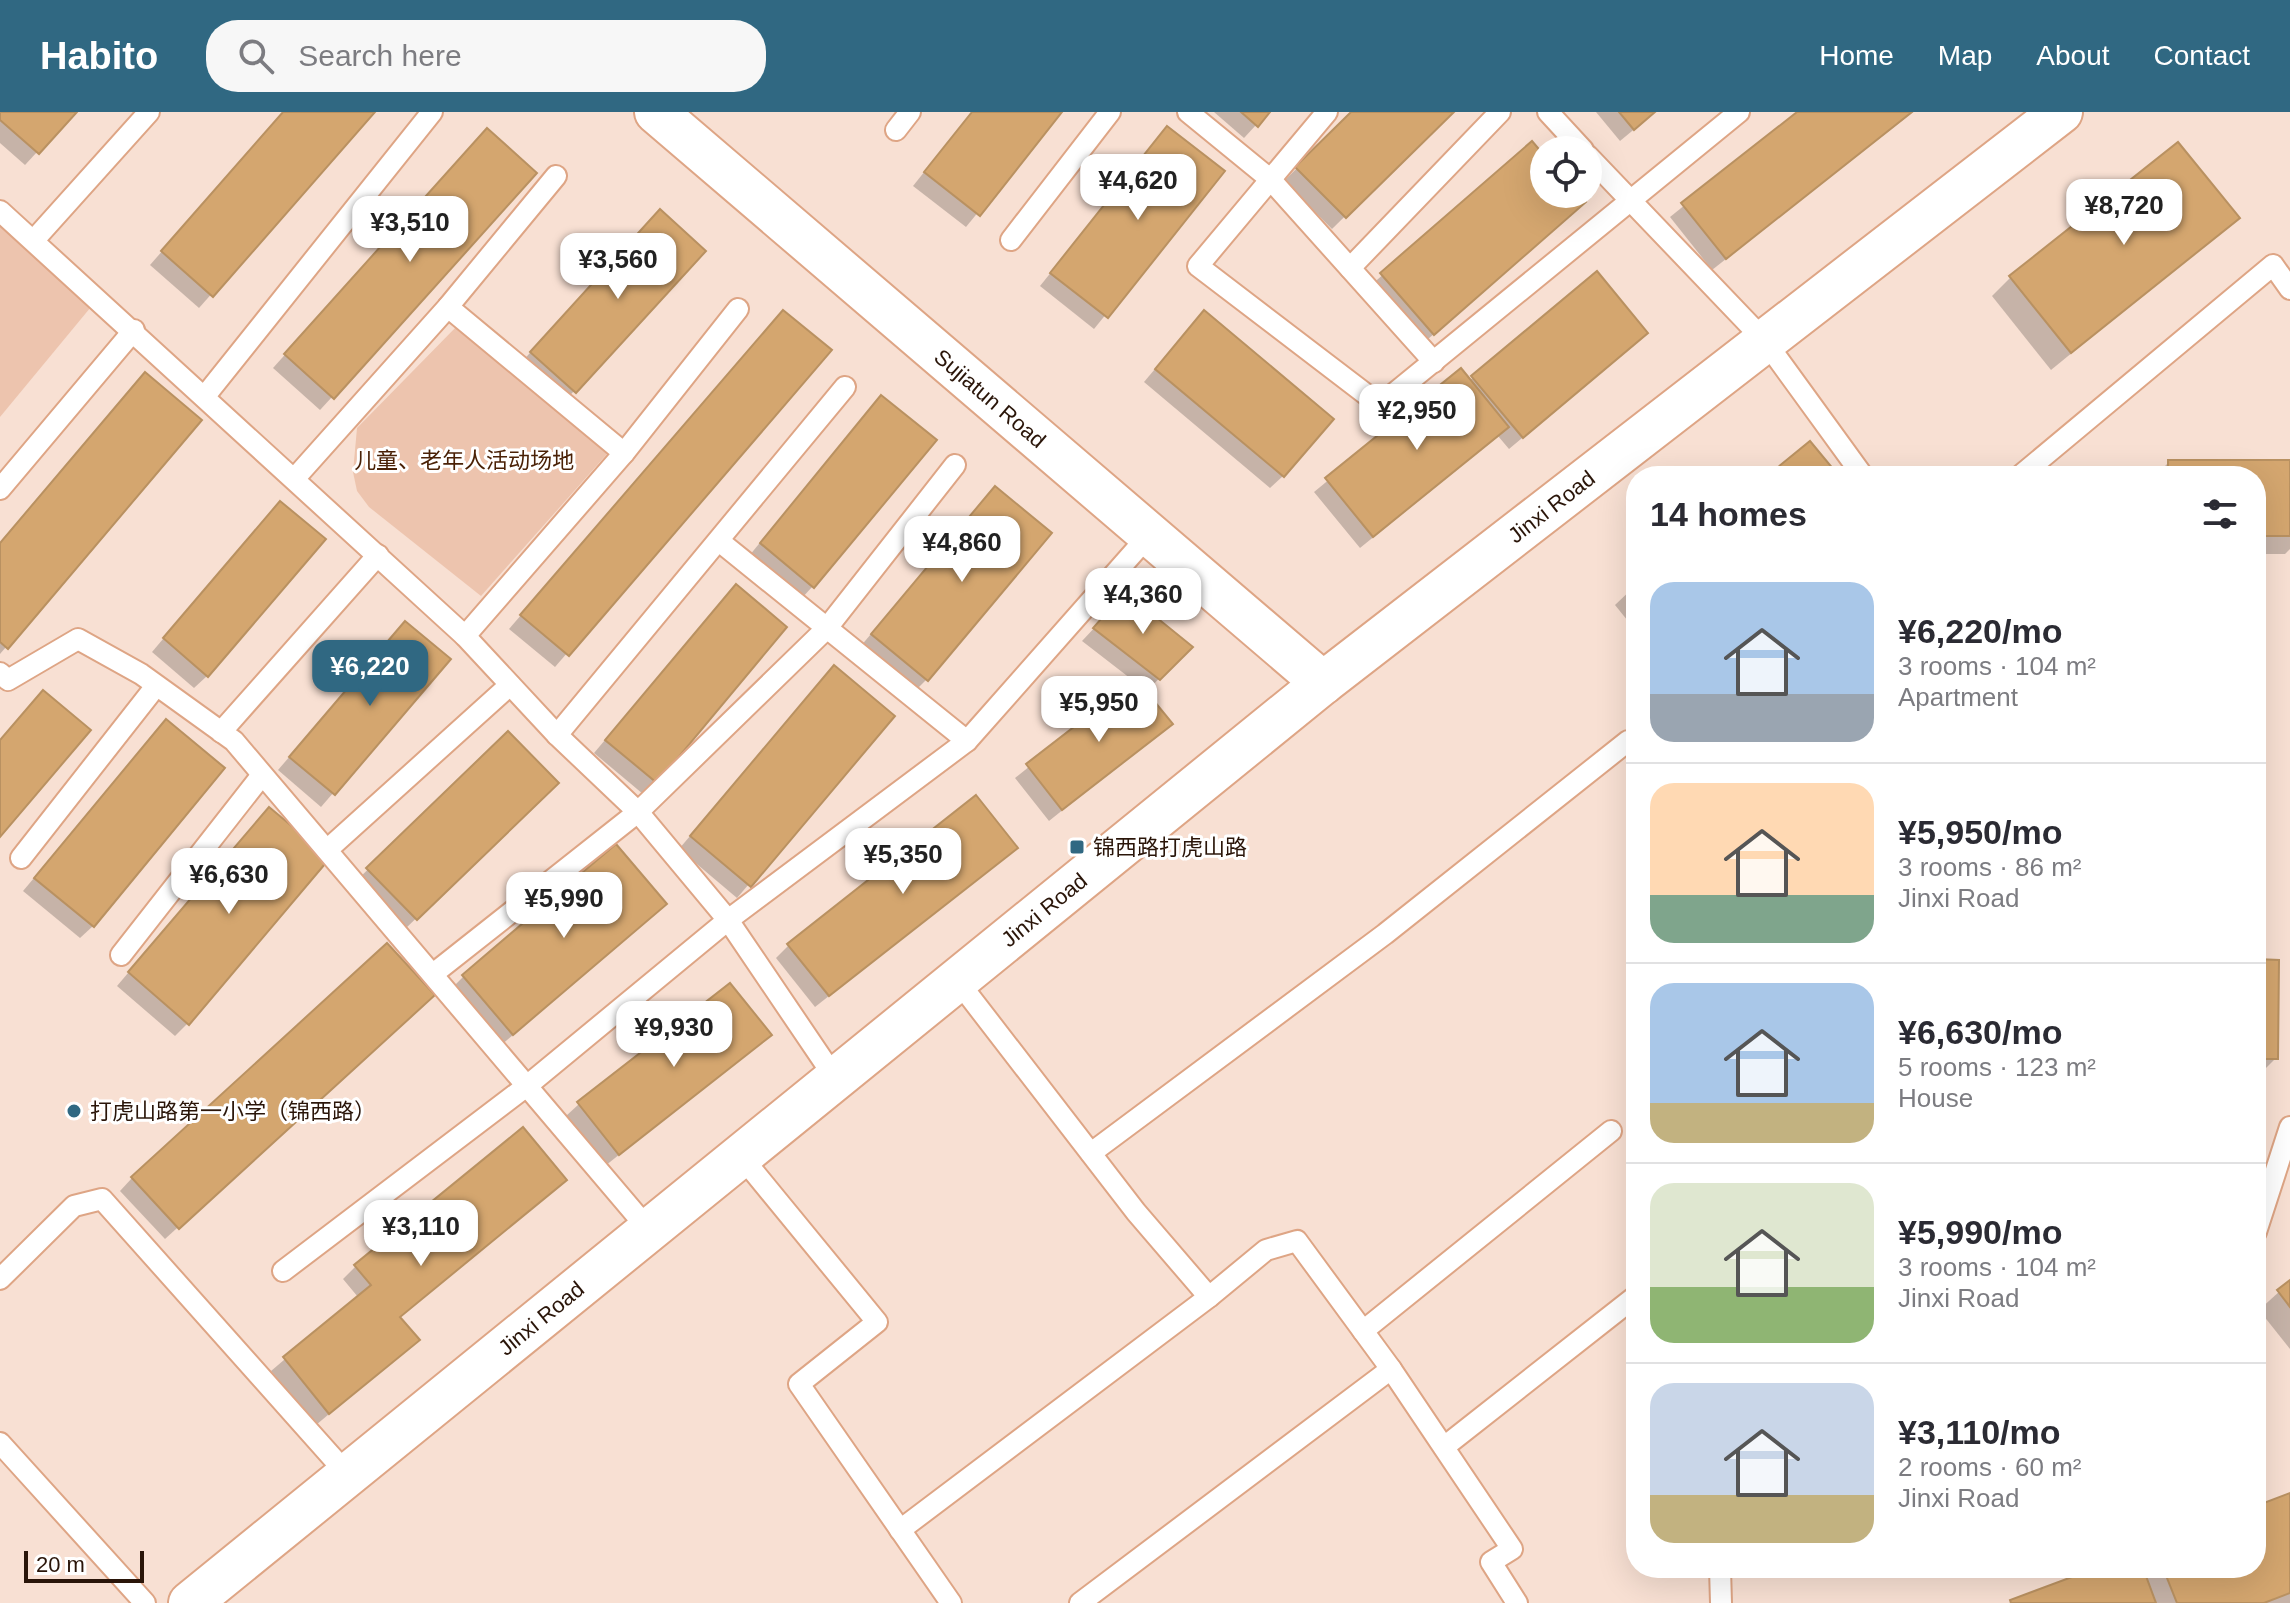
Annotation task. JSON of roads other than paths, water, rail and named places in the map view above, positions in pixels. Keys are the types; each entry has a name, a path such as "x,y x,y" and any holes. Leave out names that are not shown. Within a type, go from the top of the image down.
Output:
{"street":[{"name":"Sujiatun Road","path":"656,112 1323,683"},
{"name":"Jinxi Road","path":"190,1603 1323,683 2061,112"}],"lane":[{"path":"34,240 149,112"},
{"path":"205,396 432,112"},
{"path":"896,130 910,112"},
{"path":"1011,240 1110,112"},
{"path":"1188,112 1270,179 1434,362"},
{"path":"1327,112 1198,266 1380,405 1739,112"},
{"path":"1350,268 1500,112"},
{"path":"1548,112 1570,136"},
{"path":"1602,171 1765,341 1856,466"},
{"path":"295,478 448,307 556,176"},
{"path":"0,211 134,330 465,636 557,735 638,812 728,920 835,1078"},
{"path":"2032,466 2273,265 2290,289"},
{"path":"448,307 624,453"},
{"path":"465,636 624,453 738,309"},
{"path":"0,489 134,330"},
{"path":"557,735 845,387"},
{"path":"433,974 638,812 827,628 955,465"},
{"path":"283,1271 528,1085 728,920 967,741 1149,535"},
{"path":"719,541 967,741"},
{"path":"221,732 378,555"},
{"path":"3,681 78,639 156,686 234,741 649,1230"},
{"path":"327,850 510,685"},
{"path":"21,858 156,686"},
{"path":"1091,1153 1385,934 1626,743"},
{"path":"121,955 262,775"},
{"path":"957,980 1091,1153 1209,1297"},
{"path":"2266,1201 2290,1127"},
{"path":"1363,1331 1611,1131"},
{"path":"740,1155 877,1322 799,1384 951,1603"},
{"path":"0,1279 74,1206 102,1199 348,1475"},
{"path":"900,1530 1209,1297 1266,1250 1297,1241 1391,1369 1512,1549 1491,1562 1517,1603"},
{"path":"1444,1447 1626,1304"},
{"path":"1080,1603 1391,1369"},
{"path":"0,1443 145,1603"},
{"path":"1720,1578 1721,1603"}],"place":[{"name":"锦西路打虎山路","path":"1077,847"},
{"name":"打虎山路第一小学（锦西路）","path":"74,1111"}],"park label":[{"name":"儿童、老年人活动场地","path":"464,460"}]}
